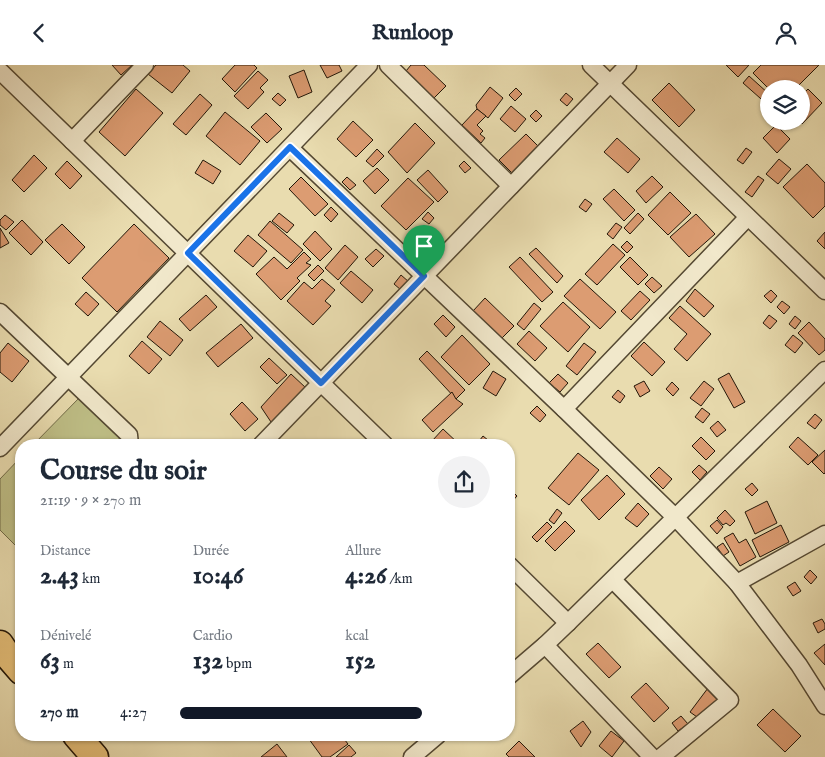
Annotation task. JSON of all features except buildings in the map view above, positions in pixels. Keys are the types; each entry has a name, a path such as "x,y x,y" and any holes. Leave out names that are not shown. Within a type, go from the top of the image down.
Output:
{"highway":[{"path":"81,741 95,757"}],"street":[{"path":"72,141 145,65"},
{"path":"0,448 369,65"},
{"path":"388,65 511,187"},
{"path":"591,65 825,291"},
{"path":"268,439 628,65"},
{"path":"0,71 379,439"},
{"path":"290,147 676,518 736,583 799,665 825,706"},
{"path":"564,409 748,217"},
{"path":"0,312 129,435 129,439"},
{"path":"515,671 613,580 825,370"},
{"path":"736,583 825,534"},
{"path":"515,571 568,623"},
{"path":"613,580 730,700 661,757"},
{"path":"545,645 652,757"},
{"path":"412,757 431,741"}],"green space":[{"path":"80,397 119,439 39,439"},
{"path":"15,463 15,545 0,530 0,479"}],"route":[{"path":"290,147 424,276 321,383 188,253 290,147"}]}
